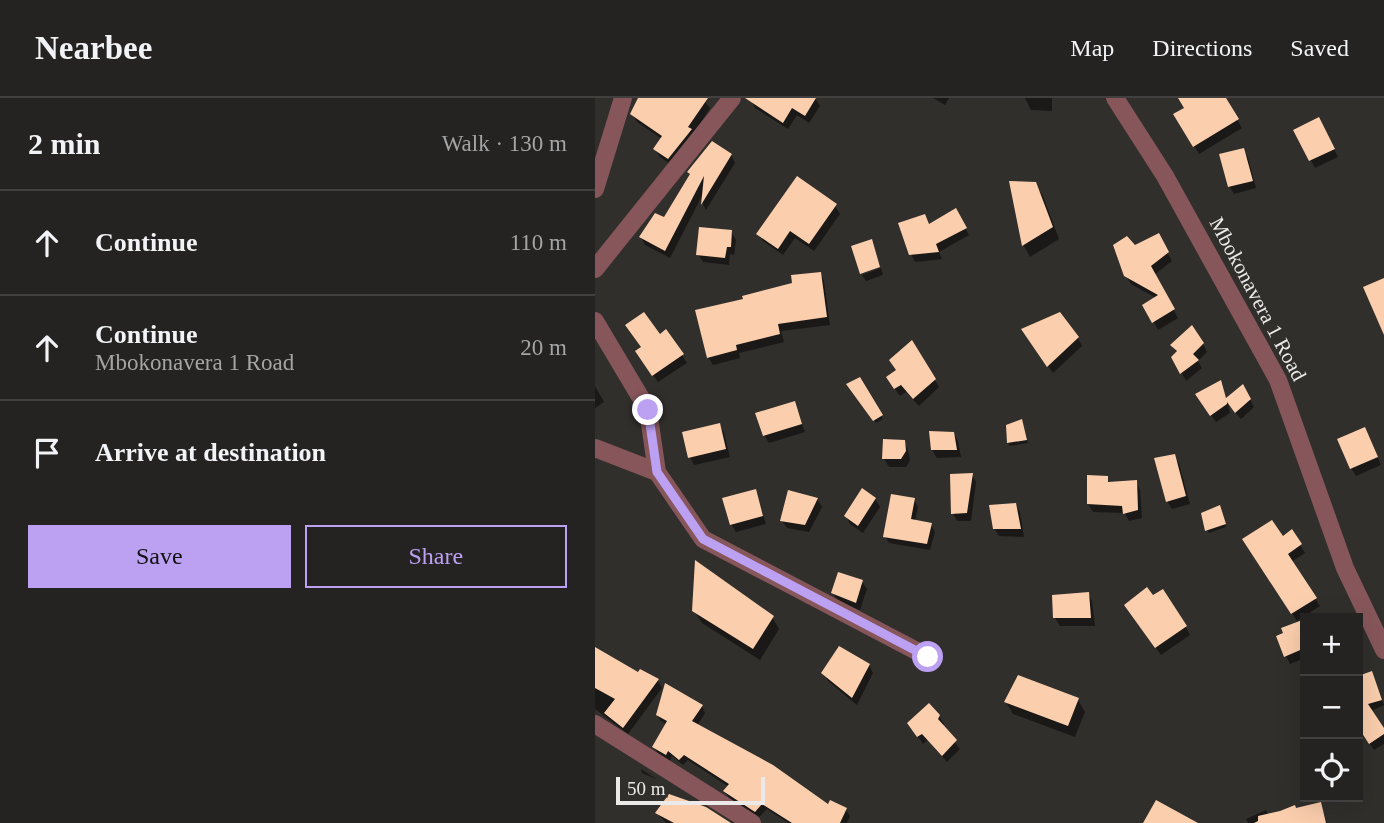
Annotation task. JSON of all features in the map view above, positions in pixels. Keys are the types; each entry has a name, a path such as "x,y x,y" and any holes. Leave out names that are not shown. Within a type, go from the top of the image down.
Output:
{"street":[{"path":"595,189 623,98"},
{"path":"595,270 732,98"},
{"name":"Mbokonavera 1 Road","path":"1115,98 1165,176 1278,380 1345,568 1384,650"},
{"path":"595,321 648,410 657,472 703,539 928,657"},
{"path":"595,448 657,472"},
{"path":"595,723 752,823"}],"building":[{"path":"638,98 708,98 688,127 692,129 668,159 653,149 662,136 630,114"},
{"path":"745,98 816,98 805,116 792,108 783,123"},
{"path":"1178,98 1226,98 1239,119 1193,147 1173,114 1184,108"},
{"path":"1319,117 1335,149 1309,161 1293,130"},
{"path":"712,141 732,154 701,205 704,176 665,251 639,237 655,213 664,217 690,174 687,172"},
{"path":"1244,148 1253,181 1228,187 1219,154"},
{"path":"797,176 837,204 809,244 790,231 778,249 756,234"},
{"path":"1009,181 1036,182 1053,227 1022,246"},
{"path":"956,208 967,228 936,244 939,252 909,255 898,223 925,214 929,224"},
{"path":"699,227 732,230 731,247 727,247 725,258 696,255"},
{"path":"1159,233 1169,252 1151,266 1175,309 1152,323 1142,305 1158,295 1124,276 1113,245 1127,236 1135,245"},
{"path":"872,239 880,267 860,274 851,246"},
{"path":"821,272 827,317 778,324 780,334 736,345 737,350 707,358 695,310 743,299 742,296 792,283 791,275"},
{"path":"1384,278 1384,335 1363,287"},
{"path":"644,312 660,334 666,329 684,354 652,376 635,351 641,347 625,325"},
{"path":"1060,312 1079,337 1047,367 1021,329"},
{"path":"1192,325 1204,343 1193,354 1199,360 1180,374 1171,357 1177,351 1170,345"},
{"path":"912,340 936,379 913,399 901,385 894,389 886,377 896,370 889,360"},
{"path":"860,377 883,415 873,421 846,384"},
{"path":"1221,380 1226,398 1243,384 1251,399 1235,413 1227,402 1210,416 1195,394"},
{"path":"795,401 802,424 763,436 755,413"},
{"path":"1022,419 1027,440 1007,443 1006,425"},
{"path":"720,423 726,449 688,458 682,432"},
{"path":"1365,427 1378,457 1350,469 1337,439"},
{"path":"929,431 954,432 957,450 931,450"},
{"path":"883,439 905,440 906,451 901,459 882,459"},
{"path":"1175,454 1186,496 1166,502 1154,458"},
{"path":"973,473 967,513 951,514 950,474"},
{"path":"1087,475 1108,476 1108,482 1137,480 1138,510 1123,514 1122,506 1087,504"},
{"path":"862,488 876,498 858,526 844,516"},
{"path":"756,489 763,516 730,525 722,498"},
{"path":"788,490 818,498 805,525 780,521"},
{"path":"891,494 915,498 911,519 932,523 927,544 883,537"},
{"path":"1016,503 1021,529 993,529 989,505"},
{"path":"1220,505 1226,524 1205,531 1201,513"},
{"path":"1272,520 1283,536 1292,529 1302,544 1288,554 1317,598 1291,614 1242,539"},
{"path":"695,560 774,616 753,649 692,611"},
{"path":"838,572 863,580 856,603 831,593"},
{"path":"1147,587 1153,595 1163,589 1187,626 1155,648 1124,605"},
{"path":"1089,592 1091,618 1053,618 1052,595"},
{"path":"1300,621 1300,650 1284,657 1276,636 1283,633 1281,628"},
{"path":"839,646 870,664 852,698 821,673"},
{"path":"595,647 638,672 640,669 659,679 623,728 604,713 615,699 595,688"},
{"path":"1372,671 1382,700 1368,704 1384,728 1384,734 1369,744 1363,735 1363,674"},
{"path":"1018,675 1079,698 1068,726 1004,702"},
{"path":"665,683 703,705 692,721 773,765 828,804 830,800 847,808 840,823 792,823 762,804 755,812 723,791 729,784 684,755 679,760 668,751 666,755 652,747 667,721 656,715"},
{"path":"929,703 940,715 938,719 957,740 942,756 922,734 917,737 907,723"},
{"path":"669,794 706,807 731,823 674,823 655,813"},
{"path":"1156,800 1198,823 1143,823"},
{"path":"1321,802 1326,823 1254,823 1258,821 1258,816 1295,805 1296,808"}],"route":[{"path":"648,410 657,472 703,539 928,657"}]}
